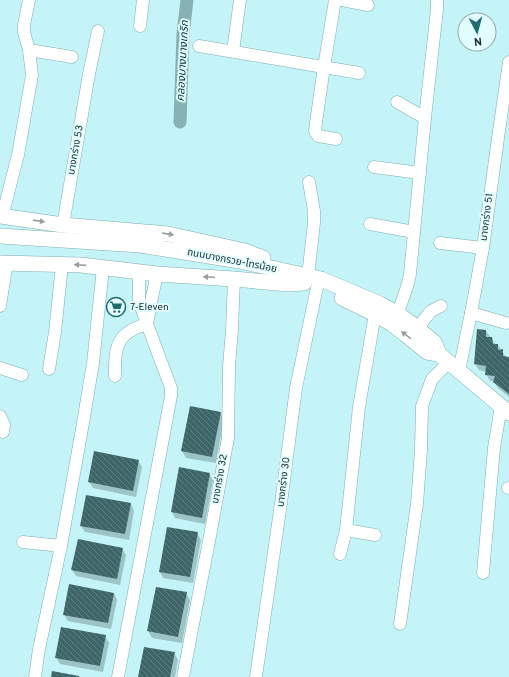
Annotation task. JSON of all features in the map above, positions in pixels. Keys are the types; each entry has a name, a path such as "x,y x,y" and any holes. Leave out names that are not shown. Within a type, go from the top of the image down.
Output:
{"main road":[{"path":"1,216 63,225 168,234 245,251 280,264 306,280"},
{"name":"ถนนบางกรวย-ไทรน้อย","path":"0,236 140,245 217,260"},
{"name":"ถนนบางกรวย-ไทรน้อย","path":"0,243 140,251 217,260 240,261 306,280 375,314 406,334 427,352 448,363 505,410"},
{"path":"3,263 81,265 157,274 234,278 288,284 306,280"},
{"name":"ถนนบางกรวย-ไทรน้อย","path":"306,280 321,279 380,304 398,314 434,342 448,363"}],"street":[{"path":"1,216 18,155 32,75 29,50 24,32 29,0"},
{"path":"140,26 142,0"},
{"path":"233,51 240,0"},
{"path":"335,0 315,130 318,136 336,139"},
{"path":"342,0 368,5"},
{"path":"398,314 408,286 410,274 437,0"},
{"name":"บางกร่าง 53","path":"63,225 89,74 98,31"},
{"path":"199,46 359,73"},
{"path":"29,50 72,57"},
{"name":"บางกร่าง 51","path":"448,363 462,358 483,248 509,62"},
{"path":"397,102 425,118"},
{"path":"374,167 420,173"},
{"name":"บางกร่าง 30","path":"256,677 296,388 306,280 314,223 314,211 309,182"},
{"path":"370,224 414,232"},
{"path":"440,243 483,248"},
{"path":"0,306 3,263"},
{"path":"49,369 55,332 62,265"},
{"path":"35,677 39,648 61,546 84,423 93,363 103,268"},
{"path":"118,677 171,396 171,388 139,300 138,272"},
{"path":"147,324 157,274"},
{"name":"บางกร่าง 32","path":"183,677 228,438 229,366 234,278"},
{"path":"419,329 431,311 441,306"},
{"path":"471,313 506,323"},
{"path":"340,554 346,530 359,407 375,314"},
{"path":"115,376 119,342 124,335 147,324"},
{"path":"400,624 417,504 421,450 422,406 432,379 448,363"},
{"path":"0,368 22,375"},
{"path":"483,573 494,448 505,410"},
{"path":"0,416 4,424 3,432"},
{"path":"346,530 375,535"},
{"path":"22,542 61,546"}],"building":[{"path":"477,329 486,330 486,337 492,337 493,344 498,344 498,350 503,349 503,356 509,357 509,394 493,382 495,376 485,375 486,366 474,364"},
{"path":"190,406 221,412 212,457 181,451"},
{"path":"94,451 139,460 133,491 88,482"},
{"path":"179,467 210,473 202,518 171,512"},
{"path":"86,495 131,503 125,534 80,526"},
{"path":"167,527 198,532 190,577 159,572"},
{"path":"78,539 123,548 117,579 71,570"},
{"path":"69,584 114,593 108,623 63,615"},
{"path":"156,587 187,592 178,637 147,631"},
{"path":"61,627 106,635 100,666 55,658"},
{"path":"144,647 175,652 170,677 138,677"},
{"path":"52,671 79,676 79,677 51,677"}],"waterway":[{"name":"คลองบางนางเกริก","path":"180,122 183,34 187,0"}],"place":[{"name":"7-Eleven","path":"116,307"}]}
